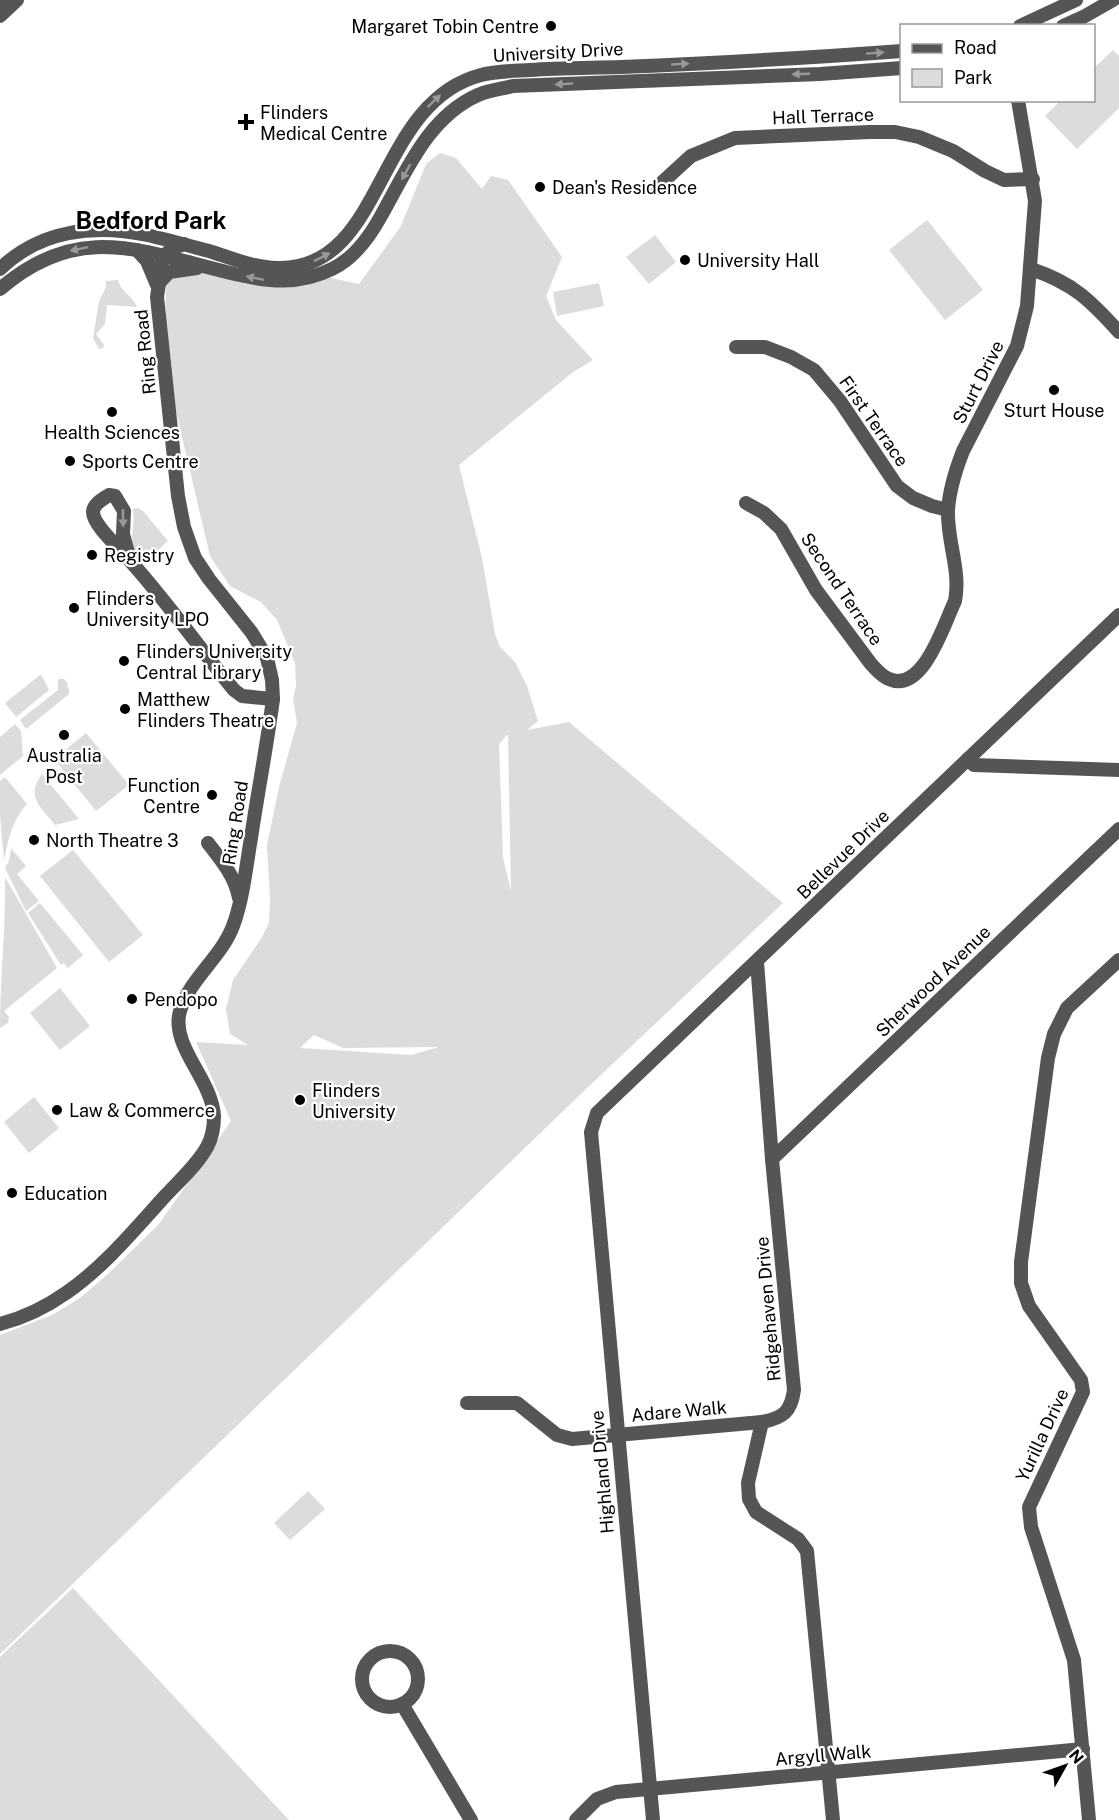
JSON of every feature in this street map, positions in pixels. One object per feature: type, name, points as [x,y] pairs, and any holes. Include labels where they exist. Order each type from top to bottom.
[{"type":"street","points":[[0,16],[17,0]]},
{"type":"street","points":[[1024,24],[1076,0]]},
{"type":"street","points":[[1067,24],[1113,0]]},
{"type":"street","name":"University Drive","points":[[0,269],[18,253],[45,239],[72,231],[94,230],[132,232],[265,267],[292,267],[322,258],[342,243],[350,233],[399,145],[420,116],[443,93],[482,75],[529,70],[821,57],[900,51]]},
{"type":"street","name":"University Drive","points":[[0,289],[26,269],[49,258],[70,250],[103,246],[137,250],[274,282],[305,280],[334,268],[355,251],[373,231],[423,141],[435,126],[462,104],[479,95],[513,86],[900,68]]},
{"type":"street","name":"Sturt Drive","points":[[948,510],[963,451],[1017,346],[1028,306],[1035,222],[1033,179],[1017,102]]},
{"type":"street","name":"Hall Terrace","points":[[656,188],[691,156],[735,138],[870,132],[895,132],[919,137],[953,151],[1004,180],[1033,179]]},
{"type":"street","points":[[94,230],[144,238],[154,244],[162,256],[184,244]]},
{"type":"street","points":[[137,250],[147,261],[158,285]]},
{"type":"street","name":"Ring Road","points":[[0,1324],[50,1303],[88,1276],[198,1160],[208,1145],[214,1119],[211,1098],[182,1040],[178,1020],[186,996],[230,934],[239,903],[273,699],[272,681],[267,658],[252,633],[201,568],[186,534],[177,487],[158,285],[162,256]]},
{"type":"street","points":[[158,285],[165,274],[170,272],[205,267]]},
{"type":"street","points":[[1031,269],[1052,276],[1075,289],[1119,332]]},
{"type":"street","name":"First Terrace","points":[[736,347],[765,347],[791,357],[814,370],[840,401],[897,486],[913,498],[948,510]]},
{"type":"street","name":"Second Terrace","points":[[746,503],[764,513],[781,529],[816,590],[871,664],[889,679],[901,681],[909,679],[923,668],[956,601],[957,574],[948,510]]},
{"type":"street","points":[[130,560],[234,690],[242,696],[273,699]]},
{"type":"street","name":"Bellevue Drive","points":[[594,1121],[597,1113],[1119,615]]},
{"type":"street","points":[[968,759],[974,765],[1119,770]]},
{"type":"street","name":"Sherwood Avenue","points":[[772,1159],[1119,829]]},
{"type":"street","points":[[208,843],[234,880],[239,903]]},
{"type":"street","name":"Yurilla Drive","points":[[1089,1820],[1074,1660],[1031,1527],[1029,1507],[1083,1392],[1081,1380],[1029,1306],[1021,1283],[1021,1262],[1048,1058],[1054,1034],[1067,1008],[1113,963],[1119,960]]},
{"type":"street","name":"Ridgehaven Drive","points":[[757,962],[772,1159],[794,1390],[792,1403],[785,1413],[775,1419],[762,1422]]},
{"type":"street","name":"Highland Drive","points":[[594,1121],[591,1132],[653,1820]]},
{"type":"street","name":"Adare Walk","points":[[467,1404],[517,1403],[557,1435],[572,1439],[762,1422]]},
{"type":"street","points":[[762,1422],[747,1483],[749,1499],[756,1512],[798,1539],[807,1551],[833,1820]]},
{"type":"street","points":[[382,1652],[400,1653],[414,1665],[417,1683],[410,1699],[402,1704],[394,1707],[375,1703],[363,1689],[363,1671],[367,1663],[382,1652]]},
{"type":"street","points":[[402,1704],[471,1820]]},
{"type":"street","name":"Argyll Walk","points":[[576,1820],[597,1799],[616,1791],[1083,1749]]},
{"type":"green space","points":[[1113,50],[1119,56],[1119,108],[1077,149],[1045,116],[1059,102],[1095,102],[1095,67]]},
{"type":"green space","points":[[440,153],[456,158],[482,189],[491,176],[508,180],[562,257],[546,296],[556,320],[593,360],[573,372],[459,465],[482,558],[495,634],[500,647],[515,662],[527,686],[538,721],[527,730],[569,722],[783,903],[585,1090],[0,1654],[0,1335],[52,1315],[80,1298],[108,1274],[159,1224],[231,1121],[196,1042],[248,1045],[230,1034],[226,1009],[233,980],[269,923],[267,845],[279,787],[297,723],[293,699],[296,686],[295,663],[277,620],[261,602],[230,586],[210,556],[164,360],[166,286],[172,277],[205,267],[263,280],[317,275],[359,284],[401,226],[426,164]],"holes":[[[508,735],[511,891],[503,857],[499,744]],[[314,1035],[343,1048],[439,1047],[411,1055],[300,1048]]]},
{"type":"green space","points":[[927,220],[983,290],[945,320],[889,250]]},
{"type":"green space","points":[[655,235],[676,262],[649,284],[626,257]]},
{"type":"green space","points":[[118,280],[137,307],[107,305],[105,324],[96,334],[104,345],[99,349],[93,338],[99,301],[106,287],[106,281]]},
{"type":"green space","points":[[599,283],[604,306],[557,316],[553,292]]},
{"type":"green space","points":[[138,508],[168,541],[144,563],[134,549],[132,537],[133,509]]},
{"type":"green space","points":[[40,675],[49,690],[16,717],[5,703]]},
{"type":"green space","points":[[58,679],[64,679],[67,682],[69,694],[26,729],[20,720],[58,690]]},
{"type":"green space","points":[[15,724],[21,731],[23,756],[0,775],[0,737]]},
{"type":"green space","points":[[86,733],[129,785],[96,811],[54,759]]},
{"type":"green space","points":[[42,774],[79,819],[55,825],[45,813],[35,795],[37,782]]},
{"type":"green space","points":[[5,777],[27,804],[14,824],[4,861],[0,781]]},
{"type":"green space","points":[[11,848],[26,866],[17,874],[39,901],[26,911],[5,868],[9,861]]},
{"type":"green space","points":[[73,850],[143,935],[109,962],[40,876]]},
{"type":"green space","points":[[5,877],[57,968],[4,1011],[9,1017],[8,1023],[0,1028],[5,915]]},
{"type":"green space","points":[[40,903],[83,955],[68,968],[64,963],[61,965],[28,913]]},
{"type":"green space","points":[[60,988],[90,1026],[60,1050],[30,1013]]},
{"type":"green space","points":[[34,1097],[59,1128],[29,1153],[4,1122]]},
{"type":"green space","points":[[308,1491],[325,1509],[290,1540],[274,1523]]},
{"type":"green space","points":[[73,1588],[289,1820],[0,1820],[0,1657]]},
{"type":"place","name":"Margaret Tobin Centre","points":[[551,26]]},
{"type":"place","name":"Flinders Medical Centre","points":[[246,122]]},
{"type":"place","name":"Dean's Residence","points":[[540,187]]},
{"type":"place","name":"University Hall","points":[[685,260]]},
{"type":"place","name":"Sturt House","points":[[1054,390]]},
{"type":"place","name":"Health Sciences","points":[[112,412]]},
{"type":"place","name":"Sports Centre","points":[[70,461]]},
{"type":"place","name":"Registry","points":[[92,555]]},
{"type":"place","name":"Flinders University LPO","points":[[74,608]]},
{"type":"place","name":"Flinders University Central Library","points":[[124,661]]},
{"type":"place","name":"Matthew Flinders Theatre","points":[[125,709]]},
{"type":"place","name":"Australia Post","points":[[64,735]]},
{"type":"place","name":"Function Centre","points":[[212,795]]},
{"type":"place","name":"North Theatre 3","points":[[34,840]]},
{"type":"place","name":"Pendopo","points":[[132,999]]},
{"type":"place","name":"Flinders University","points":[[300,1100]]},
{"type":"place","name":"Law & Commerce","points":[[57,1110]]},
{"type":"place","name":"Education","points":[[12,1193]]},
{"type":"district","name":"Bedford Park","points":[[151,220]]}]
